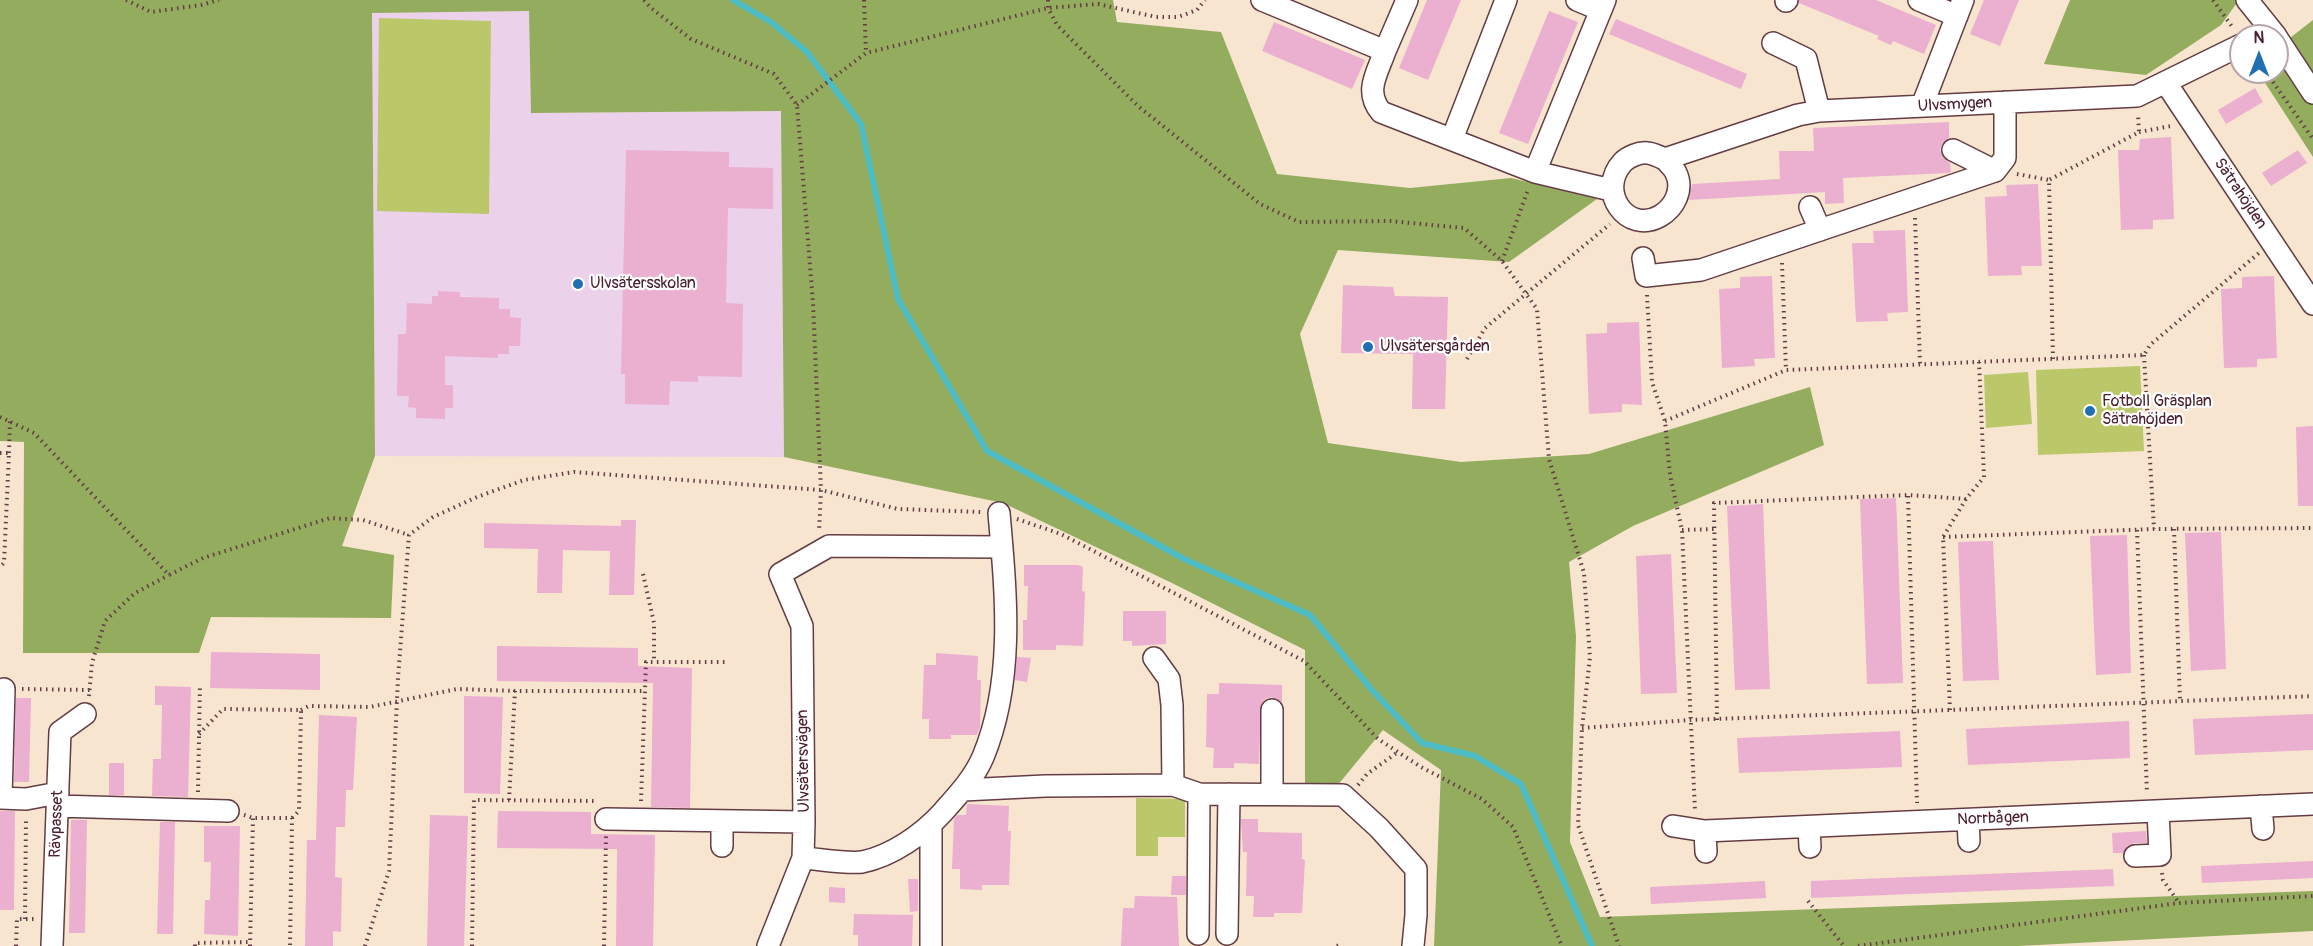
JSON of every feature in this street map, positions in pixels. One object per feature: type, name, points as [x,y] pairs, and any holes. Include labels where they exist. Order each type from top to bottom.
[{"type":"street","points":[[1262,0],[1385,51]]},
{"type":"street","points":[[1407,0],[1385,51],[1372,89],[1373,102],[1381,112],[1535,172],[1611,190],[1618,208],[1634,219],[1666,218],[1679,193],[1677,174],[1665,159]]},
{"type":"street","points":[[1452,140],[1506,0]]},
{"type":"street","points":[[1535,172],[1606,6],[1577,0]]},
{"type":"street","points":[[1918,0],[1960,8],[1922,106]]},
{"type":"street","points":[[2247,0],[2263,24]]},
{"type":"street","points":[[1773,43],[1806,59],[1819,111]]},
{"type":"street","name":"Ulvsmygen","points":[[1611,190],[1614,171],[1628,157],[1646,152],[1665,159],[1799,121],[1819,111],[1922,106],[1952,113],[2005,102],[2137,96],[2166,83],[2229,43]]},
{"type":"street","points":[[2289,61],[2313,93]]},
{"type":"street","name":"Sätrahöjden","points":[[2166,83],[2313,304]]},
{"type":"street","points":[[1644,267],[1701,270],[1995,171],[2005,158],[2005,102]]},
{"type":"street","points":[[1953,150],[1995,171]]},
{"type":"street","points":[[1810,207],[1820,230]]},
{"type":"street","points":[[803,858],[862,862],[902,846],[931,825],[963,790],[982,758],[1000,703],[1005,652],[1006,589],[999,513]]},
{"type":"street","points":[[819,552],[829,546],[1002,547]]},
{"type":"street","name":"Ulvsätersvägen","points":[[768,946],[803,858],[802,626],[780,574],[819,552]]},
{"type":"street","points":[[1154,658],[1169,679],[1172,705],[1173,785]]},
{"type":"street","points":[[4,689],[1,798],[58,799],[98,808],[228,811]]},
{"type":"street","points":[[1272,710],[1272,794]]},
{"type":"street","name":"Rävpasset","points":[[52,946],[60,732],[85,714]]},
{"type":"street","points":[[963,790],[1045,786],[1173,785],[1199,794],[1343,795],[1379,828],[1416,869],[1413,946]]},
{"type":"street","points":[[1199,794],[1189,934],[1230,940],[1229,794]]},
{"type":"street","name":"Norrbågen","points":[[1673,826],[1702,838],[1809,837],[1918,822],[2313,804]]},
{"type":"street","points":[[2262,806],[2263,829]]},
{"type":"street","points":[[2135,856],[2160,855],[2153,812]]},
{"type":"street","points":[[606,819],[722,821],[750,814],[804,822]]},
{"type":"street","points":[[1968,820],[1969,841]]},
{"type":"street","points":[[722,821],[722,846]]},
{"type":"street","points":[[931,825],[931,946]]},
{"type":"path","points":[[126,0],[151,12],[219,0]]},
{"type":"path","points":[[644,0],[691,39],[774,74],[796,105],[813,303],[821,490],[819,552]]},
{"type":"path","points":[[864,0],[866,53]]},
{"type":"path","points":[[1048,0],[1048,8],[1057,25],[1138,106],[1260,204],[1299,222],[1390,221],[1464,228],[1502,261],[1537,309],[1549,459],[1584,573],[1590,657],[1582,728],[1578,825],[1619,946]]},
{"type":"path","points":[[796,105],[866,53],[1048,8],[1098,4],[1156,16],[1178,17],[1197,10],[1205,0]]},
{"type":"path","points":[[2213,0],[2229,24]]},
{"type":"path","points":[[2274,84],[2313,139]]},
{"type":"path","points":[[2137,96],[2139,132]]},
{"type":"path","points":[[1995,171],[2049,180],[2139,132],[2166,126],[2197,129]]},
{"type":"path","points":[[1502,261],[1535,172]]},
{"type":"path","points":[[2049,180],[2053,359]]},
{"type":"path","points":[[1914,198],[1920,364]]},
{"type":"path","points":[[1467,359],[1485,328],[1624,212]]},
{"type":"path","points":[[2154,529],[2144,355],[2150,345],[2272,242]]},
{"type":"path","points":[[1781,243],[1786,370]]},
{"type":"path","points":[[1644,267],[1652,382],[1665,421],[1670,475],[1682,530],[1690,720],[1702,838]]},
{"type":"path","points":[[1665,421],[1786,370],[2144,355]]},
{"type":"path","points":[[1950,710],[1943,537],[1966,499],[1984,477],[1979,362]]},
{"type":"path","points":[[0,417],[34,433],[169,575]]},
{"type":"path","points":[[0,567],[4,563],[10,421]]},
{"type":"path","points":[[0,453],[9,453]]},
{"type":"path","points":[[365,946],[389,871],[397,701],[409,535],[433,517],[477,497],[524,480],[574,472],[821,490],[898,509],[999,513],[1061,534],[1304,661],[1378,739],[1421,767],[1482,799],[1513,827],[1562,946]]},
{"type":"path","points":[[1718,720],[1714,502],[1908,495],[1966,499]]},
{"type":"path","points":[[1908,495],[1918,822]]},
{"type":"path","points":[[85,714],[92,663],[105,621],[135,592],[203,558],[330,518],[363,520],[409,535]]},
{"type":"path","points":[[1943,537],[2154,529],[2313,528]]},
{"type":"path","points":[[1682,530],[1714,529]]},
{"type":"path","points":[[2174,529],[2180,701]]},
{"type":"path","points":[[2137,530],[2143,703],[2153,812]]},
{"type":"path","points":[[643,574],[654,623],[654,662]]},
{"type":"path","points":[[640,820],[646,662],[726,662]]},
{"type":"path","points":[[198,810],[200,684]]},
{"type":"path","points":[[4,689],[90,690]]},
{"type":"path","points":[[199,734],[223,709],[301,710],[309,706],[370,707],[457,689],[645,691]]},
{"type":"path","points":[[509,800],[515,691]]},
{"type":"path","points":[[1582,728],[1690,720],[2313,696]]},
{"type":"path","points":[[290,946],[292,818],[299,811],[301,710]]},
{"type":"path","points":[[1354,790],[1367,774],[1398,752]]},
{"type":"path","points":[[26,799],[26,919]]},
{"type":"path","points":[[472,946],[474,800],[607,801],[604,946]]},
{"type":"path","points":[[228,811],[253,818],[292,818]]},
{"type":"path","points":[[195,946],[195,943],[250,944],[253,818]]},
{"type":"path","points":[[2160,855],[2163,880],[2179,903]]},
{"type":"path","points":[[1858,946],[2179,903],[2313,896]]},
{"type":"path","points":[[1808,901],[1844,946]]},
{"type":"path","points":[[16,946],[16,919],[53,920]]},
{"type":"shaded area","name":"Ulvsätersskolan","points":[[530,11],[531,113],[781,111],[784,457],[375,456],[372,12]]},
{"type":"green space","points":[[0,0],[1113,0],[1117,22],[1221,32],[1277,174],[1410,188],[1511,178],[1597,199],[1509,262],[1338,250],[1300,334],[1328,443],[1461,462],[1589,454],[1810,387],[1824,445],[1633,526],[1569,562],[1576,636],[1570,842],[1600,917],[2313,891],[2313,931],[2018,946],[1434,946],[1441,770],[1383,730],[1337,786],[1305,786],[1305,650],[1172,583],[1003,503],[784,457],[781,111],[531,113],[529,11],[372,13],[375,456],[342,546],[394,555],[391,618],[211,617],[199,653],[23,653],[24,442],[0,441]]},
{"type":"green space","points":[[2070,0],[2239,0],[2221,25],[2146,75],[2044,64]]},
{"type":"green space","points":[[379,18],[491,21],[489,214],[377,211]]},
{"type":"green space","points":[[2313,20],[2313,157],[2266,84],[2289,84],[2289,39]]},
{"type":"green space","name":"Fotboll Gräsplan Sätrahöjden","points":[[2140,366],[2144,451],[2038,455],[2036,370]]},
{"type":"green space","points":[[2028,372],[2032,424],[1986,428],[1984,375]]},
{"type":"green space","points":[[1136,798],[1185,799],[1185,837],[1158,837],[1158,856],[1136,856]]},
{"type":"building","points":[[1427,0],[1461,0],[1428,80],[1399,68]]},
{"type":"building","points":[[1799,0],[1876,0],[1936,25],[1924,54],[1893,41],[1891,45],[1877,39],[1879,36],[1799,3]]},
{"type":"building","points":[[1984,0],[2019,0],[2000,46],[1970,34]]},
{"type":"building","points":[[1549,11],[1578,22],[1528,144],[1499,133]]},
{"type":"building","points":[[1616,19],[1747,74],[1741,89],[1609,34]]},
{"type":"building","points":[[1274,22],[1365,60],[1352,89],[1262,51]]},
{"type":"building","points":[[2255,88],[2263,102],[2226,124],[2218,110]]},
{"type":"building","points":[[1949,122],[1949,138],[1942,144],[1940,150],[1943,157],[1950,163],[1951,172],[1948,173],[1843,178],[1844,203],[1825,204],[1825,192],[1689,200],[1692,184],[1780,179],[1779,151],[1814,151],[1813,128]]},
{"type":"building","points":[[2171,137],[2174,219],[2153,220],[2153,229],[2121,230],[2118,150],[2139,150],[2140,139]]},
{"type":"building","points":[[626,150],[729,152],[729,167],[773,168],[773,209],[728,208],[726,303],[743,304],[742,377],[698,376],[698,382],[670,381],[669,405],[625,404],[625,374],[621,374]]},
{"type":"building","points":[[2298,150],[2307,163],[2271,186],[2262,173]]},
{"type":"building","points":[[2038,184],[2042,266],[2021,266],[2022,275],[1988,276],[1985,197],[2007,196],[2006,185]]},
{"type":"building","points":[[1905,230],[1908,312],[1887,313],[1888,321],[1856,322],[1852,243],[1874,243],[1873,231]]},
{"type":"building","points":[[1772,276],[1775,358],[1754,359],[1755,366],[1722,368],[1719,289],[1740,288],[1740,277]]},
{"type":"building","points":[[2274,276],[2277,358],[2257,359],[2257,367],[2224,368],[2221,289],[2242,288],[2242,277]]},
{"type":"building","name":"Ulvsätersgården","points":[[1343,285],[1393,287],[1395,296],[1448,297],[1445,409],[1412,409],[1413,354],[1341,353]]},
{"type":"building","points":[[438,291],[460,292],[460,297],[499,298],[499,309],[510,309],[510,317],[521,318],[520,346],[509,346],[509,354],[498,354],[498,358],[445,356],[445,385],[453,385],[453,408],[445,408],[445,419],[416,418],[416,408],[408,407],[409,396],[397,396],[398,334],[406,334],[407,303],[432,304],[432,296],[438,296]]},
{"type":"building","points":[[1639,322],[1642,405],[1622,404],[1622,412],[1589,414],[1586,334],[1607,333],[1607,323]]},
{"type":"building","points":[[2313,426],[2313,506],[2298,506],[2296,427]]},
{"type":"building","points":[[1896,498],[1903,683],[1867,684],[1860,499]]},
{"type":"building","points":[[1763,504],[1770,689],[1735,690],[1727,506]]},
{"type":"building","points":[[621,520],[636,520],[634,595],[609,595],[610,551],[563,550],[562,593],[537,593],[538,549],[484,548],[484,523],[621,526]]},
{"type":"building","points":[[2221,532],[2226,669],[2191,671],[2185,533]]},
{"type":"building","points":[[2127,535],[2131,673],[2096,675],[2090,536]]},
{"type":"building","points":[[1993,541],[1999,680],[1963,681],[1958,542]]},
{"type":"building","points":[[1671,554],[1677,693],[1641,694],[1636,556]]},
{"type":"building","points":[[1024,565],[1078,565],[1083,567],[1082,591],[1085,592],[1083,646],[1056,645],[1056,650],[1023,650],[1023,620],[1027,620],[1028,586],[1024,586]]},
{"type":"building","points":[[1123,611],[1166,611],[1166,644],[1132,646],[1132,641],[1123,641]]},
{"type":"building","points":[[497,646],[638,648],[638,666],[692,668],[690,808],[651,807],[653,683],[497,681]]},
{"type":"building","points":[[211,652],[320,654],[320,690],[210,688]]},
{"type":"building","points":[[936,653],[978,656],[977,680],[981,680],[980,727],[977,735],[951,735],[951,739],[929,739],[929,719],[922,719],[924,665],[936,665]]},
{"type":"building","points":[[1017,657],[1031,658],[1027,682],[1015,680]]},
{"type":"building","points":[[1219,683],[1282,685],[1282,702],[1271,697],[1265,699],[1261,704],[1259,764],[1234,763],[1234,768],[1213,768],[1214,748],[1206,747],[1207,694],[1219,694]]},
{"type":"building","points":[[155,686],[191,687],[188,797],[152,796],[153,759],[161,759],[162,705],[155,705]]},
{"type":"building","points":[[464,696],[503,697],[500,794],[464,793]]},
{"type":"building","points":[[16,698],[31,698],[29,782],[14,782]]},
{"type":"building","points":[[2313,714],[2313,750],[2195,755],[2193,719]]},
{"type":"building","points":[[319,715],[357,717],[353,790],[346,790],[345,827],[336,827],[335,877],[342,878],[341,932],[333,931],[333,946],[305,946],[307,840],[316,840]]},
{"type":"building","points":[[2129,721],[2130,758],[1968,765],[1966,729]]},
{"type":"building","points":[[1900,731],[1902,767],[1739,773],[1737,738]]},
{"type":"building","points":[[109,763],[124,763],[124,795],[109,795]]},
{"type":"building","points":[[967,804],[1009,806],[1008,831],[1011,831],[1009,885],[982,885],[982,890],[960,889],[960,869],[952,869],[954,819],[957,815],[966,815]]},
{"type":"building","points":[[0,811],[15,811],[14,910],[0,910]]},
{"type":"building","points":[[498,811],[591,812],[591,834],[655,835],[653,946],[616,946],[617,849],[497,848]]},
{"type":"building","points":[[430,815],[468,816],[464,946],[427,946]]},
{"type":"building","points":[[1241,819],[1258,819],[1258,832],[1302,833],[1302,859],[1305,860],[1302,913],[1274,913],[1274,917],[1253,917],[1254,896],[1246,896],[1247,852],[1243,852]]},
{"type":"building","points":[[71,820],[87,820],[85,933],[69,933]]},
{"type":"building","points":[[160,822],[175,822],[173,934],[157,934]]},
{"type":"building","points":[[204,826],[240,826],[238,936],[204,934],[205,900],[210,900],[211,862],[204,862]]},
{"type":"building","points":[[2146,831],[2147,843],[2134,843],[2128,846],[2123,853],[2113,853],[2112,833]]},
{"type":"building","points":[[2313,861],[2313,878],[2202,883],[2201,866]]},
{"type":"building","points":[[2113,869],[2114,886],[1811,898],[1811,881]]},
{"type":"building","points":[[1172,876],[1186,876],[1186,895],[1171,895]]},
{"type":"building","points":[[908,879],[918,879],[918,911],[910,912]]},
{"type":"building","points":[[1765,881],[1766,898],[1651,904],[1650,887]]},
{"type":"building","points":[[829,887],[845,888],[845,903],[829,902]]},
{"type":"building","points":[[1135,896],[1177,897],[1179,946],[1121,946],[1123,908],[1134,908]]},
{"type":"building","points":[[854,914],[913,915],[912,946],[858,946],[858,935],[853,935]]},
{"type":"waterway","points":[[733,0],[771,22],[807,52],[861,124],[898,299],[987,451],[1184,559],[1310,615],[1372,690],[1422,743],[1475,756],[1521,784],[1592,946]]},
{"type":"place","name":"Ulvsätersskolan","points":[[578,284]]},
{"type":"place","name":"Ulvsätersgården","points":[[1368,347]]},
{"type":"place","name":"Fotboll Gräsplan Sätrahöjden","points":[[2090,411]]}]
